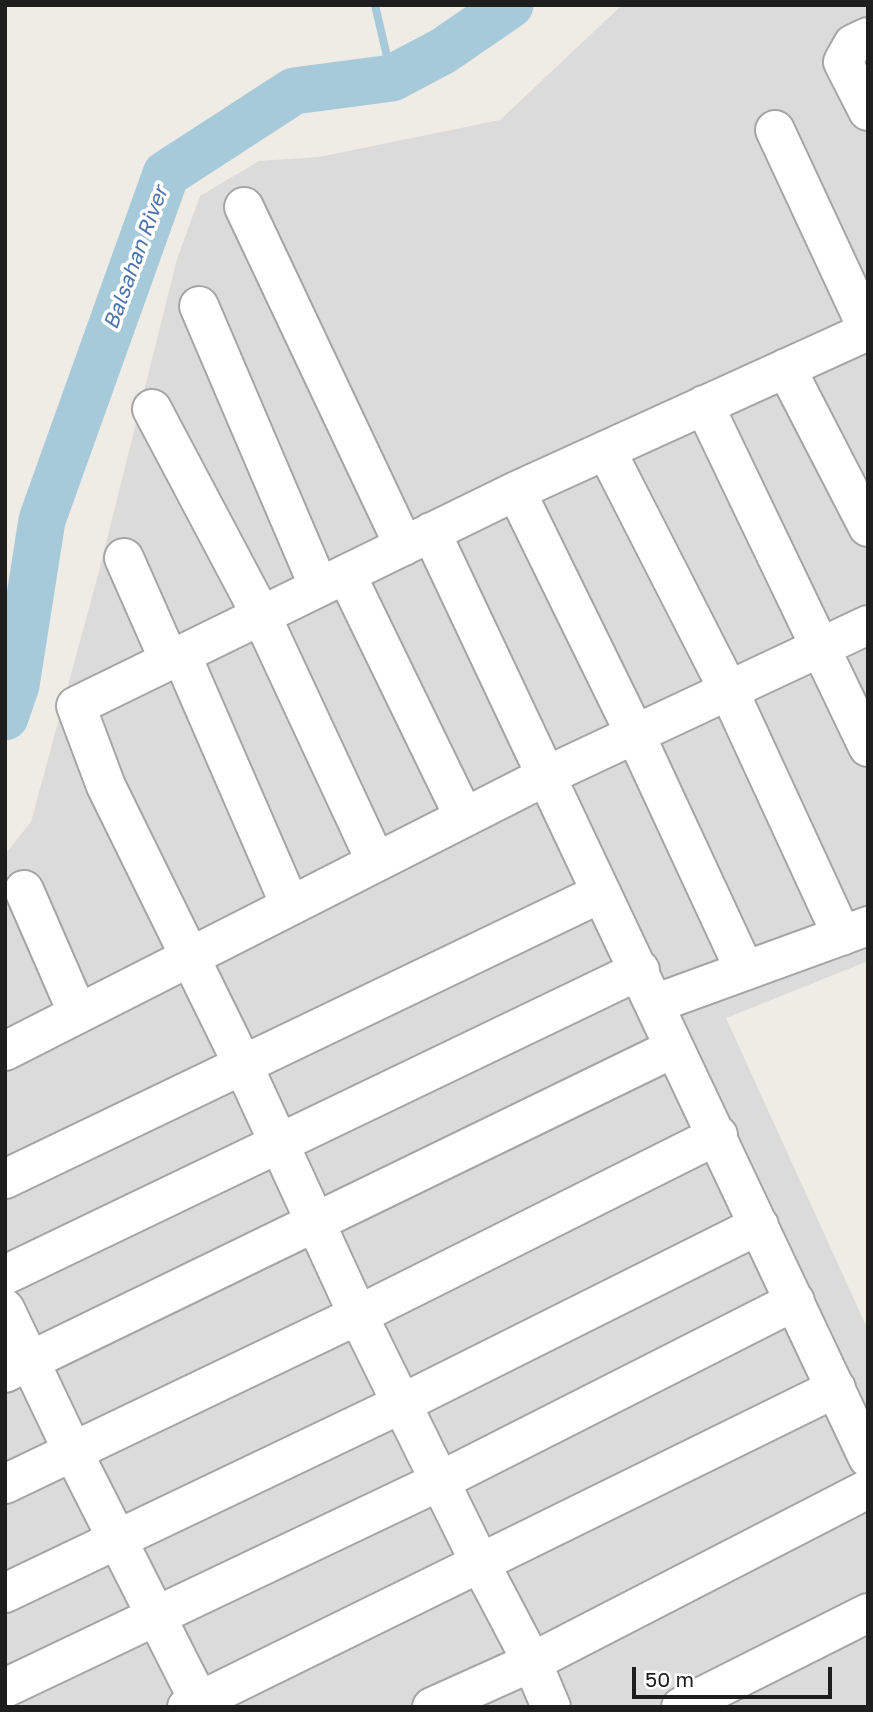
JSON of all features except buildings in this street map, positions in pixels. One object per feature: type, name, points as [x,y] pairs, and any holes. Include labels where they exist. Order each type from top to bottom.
[{"type":"street","points":[[868,37],[853,44],[843,62],[868,111]]},
{"type":"street","points":[[551,1707],[532,1662],[481,1565],[358,1315],[242,1063],[106,786],[75,706],[516,491],[868,330],[775,130]]},
{"type":"street","points":[[244,207],[546,776],[718,1135],[868,1458]]},
{"type":"street","points":[[199,306],[333,580],[464,817]]},
{"type":"street","points":[[786,368],[868,527]]},
{"type":"street","points":[[704,405],[868,747]]},
{"type":"street","points":[[152,409],[261,615],[376,862]]},
{"type":"street","points":[[5,1275],[277,1142],[647,987],[745,971],[855,931],[606,450]]},
{"type":"street","points":[[516,491],[635,734],[745,971]]},
{"type":"street","points":[[124,558],[175,657],[289,905]]},
{"type":"street","points":[[5,1051],[546,776],[868,625]]},
{"type":"street","points":[[24,890],[78,1014]]},
{"type":"street","points":[[5,1179],[601,892]]},
{"type":"street","points":[[18,1367],[674,1048]]},
{"type":"street","points":[[5,1484],[358,1315],[718,1135]]},
{"type":"street","points":[[5,1593],[403,1403],[759,1226]]},
{"type":"street","points":[[5,1688],[440,1481],[795,1301]]},
{"type":"street","points":[[5,1309],[18,1367],[73,1451],[120,1540],[158,1616],[196,1705],[836,1388]]},
{"type":"street","points":[[432,1707],[532,1662],[868,1489]]},
{"type":"street","points":[[681,1707],[868,1613]]},
{"type":"shaded area","points":[[622,5],[868,5],[868,961],[726,1018],[868,1330],[868,1707],[5,1707],[5,854],[31,822],[99,571],[177,259],[200,196],[259,161],[319,157],[500,120]]},
{"type":"waterway","points":[[375,5],[392,78]]},
{"type":"waterway","name":"Balsahan River","points":[[5,717],[16,685],[42,520],[166,174],[294,91],[392,78],[443,51],[510,5]]}]
